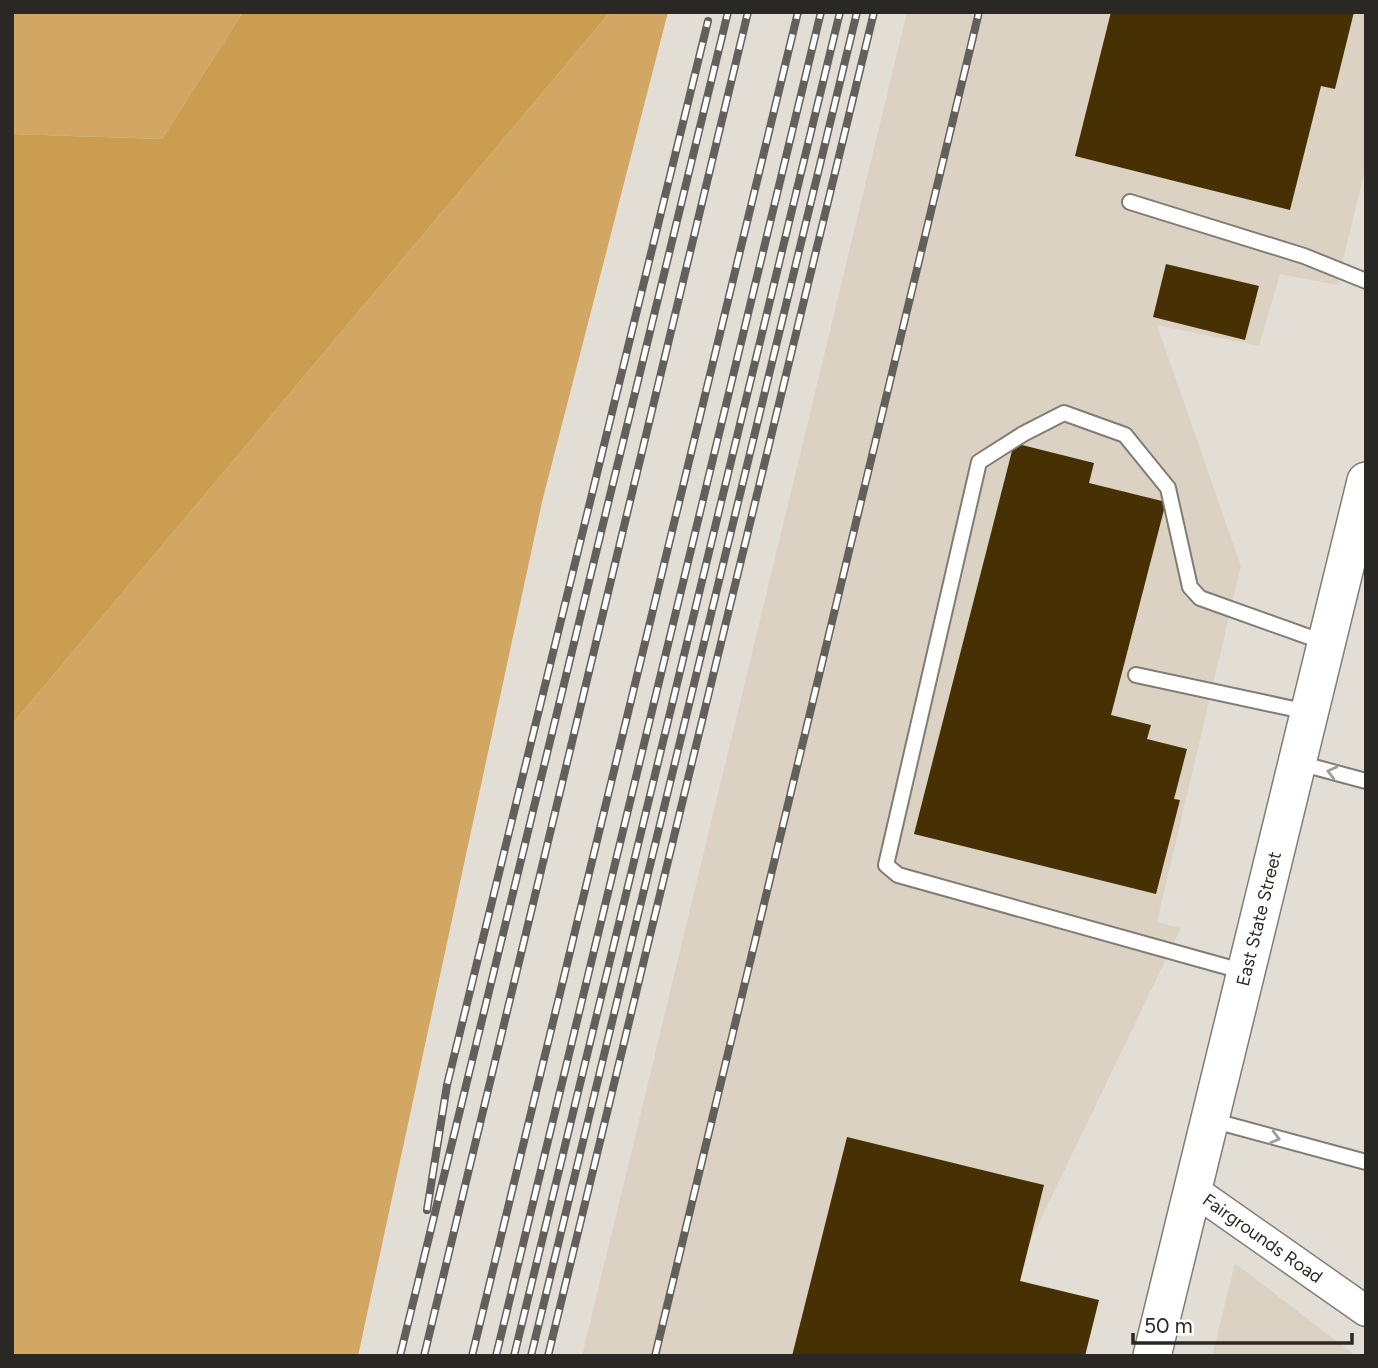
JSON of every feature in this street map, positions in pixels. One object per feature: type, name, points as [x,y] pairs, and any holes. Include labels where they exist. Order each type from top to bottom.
[{"type":"street","name":"East State Street","points":[[1152,1356],[1366,481]]},
{"type":"street","name":"Fairgrounds Road","points":[[1192,1189],[1366,1311]]},
{"type":"lane","points":[[1130,202],[1304,256],[1366,281]]},
{"type":"lane","points":[[1247,973],[898,875],[886,865],[979,462],[1023,434],[1064,413],[1125,436],[1168,488],[1190,587],[1200,598],[1326,643]]},
{"type":"lane","points":[[1136,675],[1309,712]]},
{"type":"lane","points":[[1299,763],[1366,781]]},
{"type":"lane","points":[[1209,1120],[1366,1161]]},
{"type":"shaded area","points":[[12,12],[243,12],[162,139],[12,134]]},
{"type":"shaded area","points":[[243,12],[610,12],[12,724],[12,134],[162,139]]},
{"type":"shaded area","points":[[610,12],[668,12],[542,502],[358,1356],[12,1356],[12,724]]},
{"type":"shaded area","points":[[907,12],[1366,12],[1366,165],[1337,285],[1280,274],[1259,346],[1157,325],[1241,566],[1157,922],[1181,928],[975,1356],[582,1356]]},
{"type":"shaded area","points":[[1235,1263],[1356,1356],[1212,1356]]},
{"type":"building","points":[[1111,12],[1354,12],[1335,89],[1321,86],[1290,210],[1075,156]]},
{"type":"building","points":[[1166,264],[1259,286],[1245,340],[1153,317]]},
{"type":"building","points":[[1014,443],[1094,463],[1089,483],[1166,502],[1111,715],[1151,725],[1147,739],[1187,749],[1174,799],[1180,800],[1156,894],[914,834]]},
{"type":"building","points":[[847,1137],[1044,1185],[1020,1281],[1099,1300],[1085,1356],[792,1356]]},
{"type":"railway","points":[[400,1356],[728,12]]},
{"type":"railway","points":[[424,1356],[748,12]]},
{"type":"railway","points":[[472,1356],[798,12]]},
{"type":"railway","points":[[496,1356],[821,12]]},
{"type":"railway","points":[[514,1356],[840,12]]},
{"type":"railway","points":[[531,1356],[857,12]]},
{"type":"railway","points":[[548,1356],[874,12]]},
{"type":"railway","points":[[655,1356],[979,12]]},
{"type":"railway","points":[[427,1210],[447,1085],[708,21]]}]
